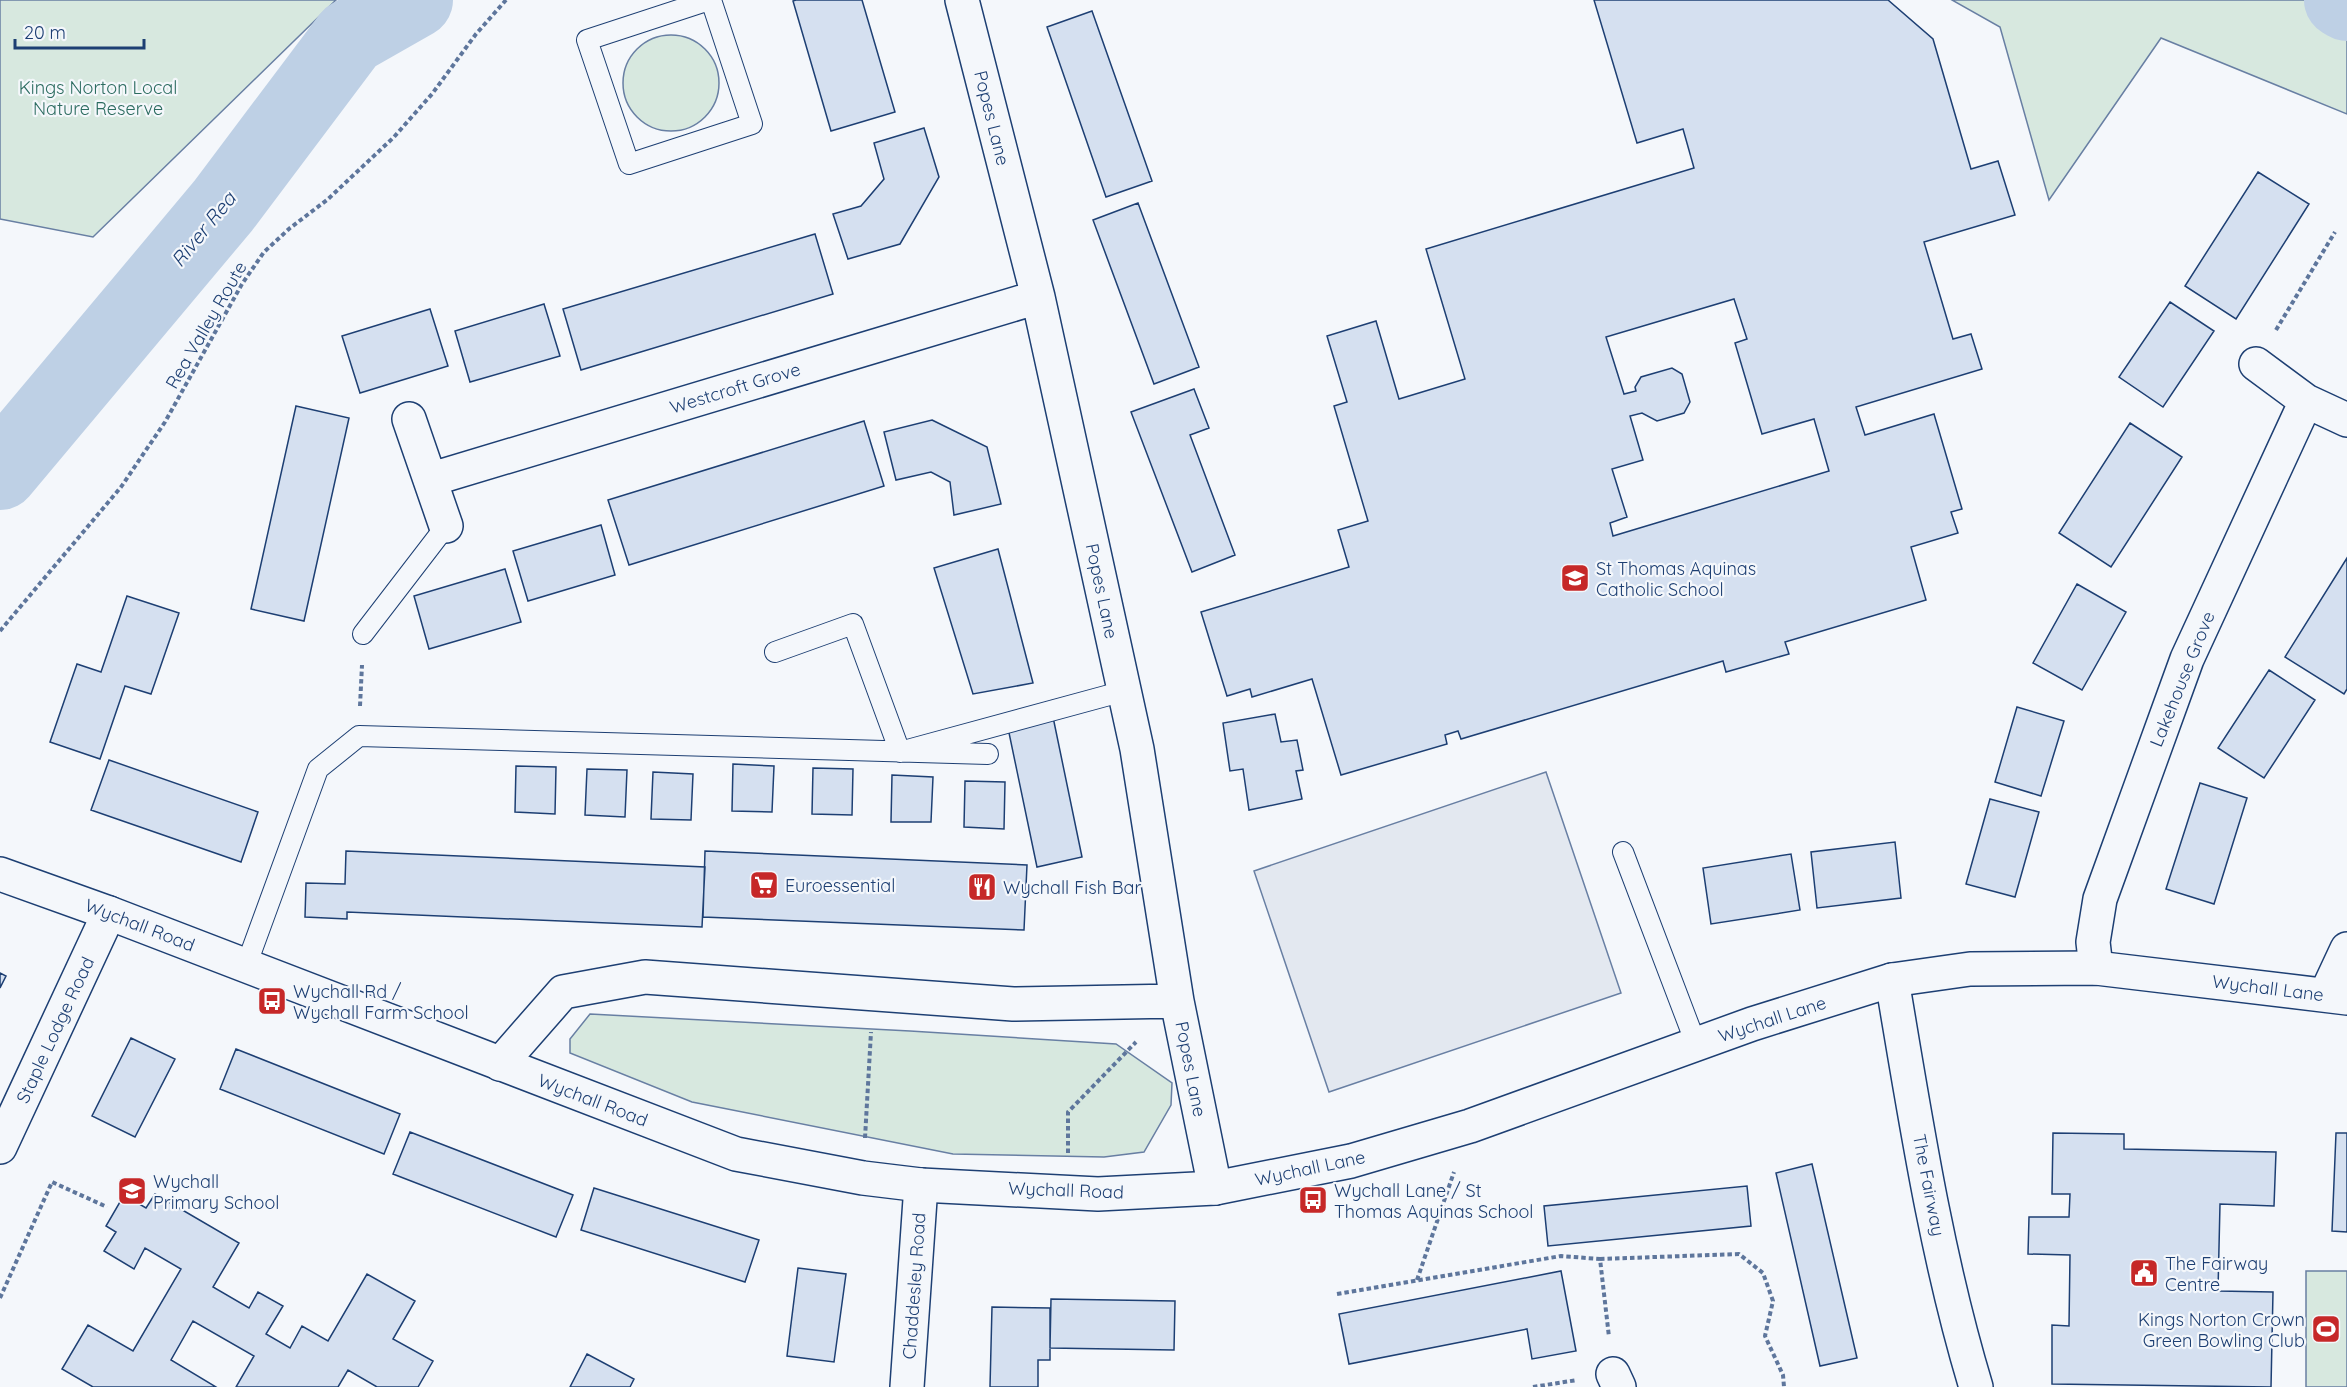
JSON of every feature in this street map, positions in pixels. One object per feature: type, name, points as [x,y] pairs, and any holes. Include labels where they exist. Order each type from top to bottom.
[{"type":"street","name":"Popes Lane","points":[[962,0],[1038,297],[1137,749],[1177,1001],[1215,1188]]},
{"type":"street","name":"Westcroft Grove","points":[[432,479],[1038,297]]},
{"type":"street","points":[[2256,364],[2306,401],[2347,420]]},
{"type":"street","name":"Lakehouse Grove","points":[[2096,968],[2093,942],[2100,899],[2187,659],[2306,401]]},
{"type":"street","points":[[409,419],[432,479],[446,526]]},
{"type":"street","name":"Wychall Road","points":[[0,874],[109,913],[736,1154],[863,1178],[921,1185],[1098,1194],[1215,1188]]},
{"type":"street","name":"Staple Lodge Road","points":[[0,1147],[109,913]]},
{"type":"street","points":[[2337,996],[2347,949]]},
{"type":"street","name":"Wychall Lane","points":[[1215,1188],[1351,1161],[1449,1132],[1696,1044],[1892,980],[1970,969],[2096,968],[2337,996]]},
{"type":"street","points":[[500,1064],[563,992],[645,976],[1013,1004],[1177,1001]]},
{"type":"street","name":"The Fairway","points":[[1892,980],[1955,1319],[1976,1387]]},
{"type":"street","name":"Chaddesley Road","points":[[907,1387],[921,1185]]},
{"type":"lane","points":[[710,0],[752,124],[629,164],[588,40],[710,0]]},
{"type":"lane","points":[[363,634],[446,526]]},
{"type":"lane","points":[[775,652],[854,624],[900,752]]},
{"type":"lane","points":[[900,752],[1124,691]]},
{"type":"lane","points":[[246,966],[318,769],[359,736],[988,754]]},
{"type":"lane","points":[[1623,852],[1696,1044]]},
{"type":"path","name":"Rea Valley Route","points":[[0,631],[121,487],[165,422],[242,284],[264,252],[290,228],[327,200],[394,137],[432,94],[476,34],[506,0]]},
{"type":"path","points":[[2256,364],[2335,232]]},
{"type":"path","points":[[359,736],[363,634]]},
{"type":"path","points":[[863,1178],[873,994]]},
{"type":"path","points":[[1069,1191],[1068,1112],[1177,1001]]},
{"type":"path","points":[[0,1298],[52,1182],[106,1206]]},
{"type":"path","points":[[1417,1280],[1441,1210]]},
{"type":"path","points":[[1337,1294],[1561,1257],[1600,1259],[1739,1254],[1763,1273],[1773,1302],[1765,1336],[1782,1375],[1784,1387]]},
{"type":"path","points":[[1600,1259],[1616,1380]]},
{"type":"green space","name":"Kings Norton Local Nature Reserve","points":[[0,0],[336,0],[93,237],[0,219]]},
{"type":"green space","points":[[1952,0],[2347,0],[2347,114],[2161,38],[2049,200],[2000,27]]},
{"type":"green space","points":[[671,35],[689,39],[705,49],[715,65],[719,83],[715,101],[705,117],[689,127],[671,131],[653,127],[637,117],[627,101],[623,83],[627,65],[637,49],[653,39]]},
{"type":"green space","points":[[590,1014],[1116,1044],[1172,1083],[1171,1105],[1144,1152],[1104,1157],[953,1154],[692,1102],[570,1053],[570,1039]]},
{"type":"green space","name":"Kings Norton Crown Green Bowling Club","points":[[2306,1271],[2347,1271],[2347,1387],[2306,1387]]},
{"type":"shaded area","points":[[1546,772],[1621,993],[1329,1092],[1254,871]]},
{"type":"building","points":[[862,0],[895,112],[831,131],[793,1]]},
{"type":"building","points":[[1594,0],[1888,0],[1933,39],[1971,169],[1998,161],[2015,215],[1924,242],[1953,339],[1971,334],[1982,369],[1856,407],[1865,435],[1934,414],[1962,509],[1951,512],[1958,533],[1911,547],[1926,600],[1785,642],[1789,654],[1726,672],[1723,661],[1461,739],[1458,731],[1445,735],[1447,744],[1341,775],[1312,679],[1252,697],[1250,689],[1227,696],[1201,612],[1349,567],[1338,530],[1368,521],[1334,406],[1347,402],[1327,336],[1376,321],[1399,399],[1465,379],[1426,249],[1694,168],[1683,129],[1637,143]],"holes":[[[1734,299],[1747,339],[1735,343],[1762,434],[1814,419],[1829,471],[1613,536],[1610,523],[1627,517],[1612,469],[1643,460],[1630,416],[1642,413],[1657,421],[1684,413],[1690,402],[1682,374],[1672,368],[1641,377],[1635,387],[1636,391],[1624,394],[1606,337]]]},
{"type":"building","points":[[1092,11],[1152,181],[1106,197],[1047,27]]},
{"type":"building","points":[[924,128],[939,177],[900,244],[848,259],[833,214],[861,206],[884,179],[874,143]]},
{"type":"building","points":[[2258,172],[2309,204],[2236,319],[2185,286]]},
{"type":"building","points":[[1138,203],[1199,367],[1154,384],[1093,220]]},
{"type":"building","points":[[815,234],[833,294],[581,370],[563,309]]},
{"type":"building","points":[[2170,302],[2214,331],[2163,407],[2119,377]]},
{"type":"building","points":[[544,304],[560,356],[470,382],[455,331]]},
{"type":"building","points":[[430,309],[448,366],[360,393],[342,336]]},
{"type":"building","points":[[1194,389],[1209,428],[1190,435],[1235,555],[1192,572],[1131,412]]},
{"type":"building","points":[[296,406],[349,418],[304,621],[251,609]]},
{"type":"building","points":[[932,420],[987,447],[1001,504],[954,515],[950,482],[931,472],[896,480],[884,432]]},
{"type":"building","points":[[864,421],[884,486],[629,565],[608,500]]},
{"type":"building","points":[[2130,423],[2182,457],[2111,567],[2059,533]]},
{"type":"building","points":[[601,525],[615,575],[528,601],[513,551]]},
{"type":"building","points":[[998,549],[1033,683],[973,694],[934,568]]},
{"type":"building","points":[[2347,558],[2347,689],[2344,694],[2285,657]]},
{"type":"building","points":[[505,569],[521,622],[429,649],[414,596]]},
{"type":"building","points":[[2077,584],[2126,612],[2082,690],[2033,663]]},
{"type":"building","points":[[127,596],[179,613],[151,694],[125,686],[100,759],[50,742],[77,664],[101,672]]},
{"type":"building","points":[[2269,670],[2315,700],[2264,778],[2218,748]]},
{"type":"building","points":[[2017,707],[2064,721],[2041,796],[1995,782]]},
{"type":"building","points":[[1275,714],[1281,742],[1297,740],[1303,770],[1296,771],[1302,799],[1249,810],[1243,769],[1230,771],[1223,723]]},
{"type":"building","points":[[1053,717],[1082,857],[1037,867],[1008,728]]},
{"type":"building","points":[[109,760],[258,812],[241,862],[91,810]]},
{"type":"building","points":[[733,764],[774,766],[772,812],[732,811]]},
{"type":"building","points":[[516,766],[556,767],[555,814],[515,812]]},
{"type":"building","points":[[813,768],[853,769],[852,815],[812,814]]},
{"type":"building","points":[[587,769],[627,770],[625,817],[585,815]]},
{"type":"building","points":[[653,772],[693,774],[691,820],[651,819]]},
{"type":"building","points":[[892,775],[933,777],[931,822],[891,822]]},
{"type":"building","points":[[965,781],[1005,782],[1004,829],[964,827]]},
{"type":"building","points":[[2200,783],[2247,798],[2214,904],[2166,889]]},
{"type":"building","points":[[1990,799],[2039,812],[2015,897],[1966,884]]},
{"type":"building","points":[[1895,842],[1901,898],[1817,908],[1811,852]]},
{"type":"building","points":[[346,851],[705,867],[702,927],[347,912],[347,919],[305,917],[306,883],[345,884]]},
{"type":"building","points":[[705,851],[1027,865],[1024,930],[703,917]]},
{"type":"building","points":[[1791,854],[1800,910],[1711,924],[1703,868]]},
{"type":"building","points":[[0,973],[6,976],[0,988]]},
{"type":"building","points":[[131,1038],[175,1059],[135,1137],[92,1116]]},
{"type":"building","points":[[236,1049],[400,1114],[384,1154],[220,1089]]},
{"type":"building","points":[[410,1132],[573,1195],[556,1237],[393,1174]]},
{"type":"building","name":"The Fairway Centre","points":[[2053,1133],[2124,1134],[2124,1149],[2276,1152],[2274,1206],[2220,1204],[2218,1291],[2273,1292],[2271,1387],[2052,1384],[2052,1325],[2069,1326],[2070,1255],[2028,1254],[2029,1217],[2069,1217],[2070,1194],[2052,1194]]},
{"type":"building","points":[[2336,1133],[2347,1133],[2347,1232],[2332,1231]]},
{"type":"building","points":[[1812,1164],[1857,1358],[1820,1366],[1776,1173]]},
{"type":"building","points":[[1747,1186],[1751,1226],[1548,1246],[1544,1206]]},
{"type":"building","points":[[594,1188],[759,1240],[745,1282],[581,1230]]},
{"type":"building","points":[[155,1194],[239,1243],[213,1287],[249,1308],[258,1292],[283,1306],[266,1334],[290,1348],[302,1326],[328,1341],[367,1274],[415,1301],[393,1339],[433,1361],[418,1387],[377,1387],[348,1370],[338,1387],[236,1387],[254,1356],[193,1321],[171,1360],[216,1387],[93,1387],[62,1369],[88,1325],[133,1351],[181,1269],[145,1248],[134,1269],[104,1251],[116,1232],[106,1226],[124,1195],[146,1208]]},
{"type":"building","points":[[798,1268],[846,1274],[834,1362],[787,1356]]},
{"type":"building","points":[[1561,1271],[1576,1351],[1532,1359],[1527,1329],[1349,1364],[1339,1314]]},
{"type":"building","points":[[1051,1299],[1175,1301],[1174,1350],[1050,1348]]},
{"type":"building","points":[[992,1307],[1050,1308],[1050,1360],[1038,1360],[1038,1387],[990,1387]]},
{"type":"building","points":[[587,1354],[634,1379],[630,1387],[570,1387]]},
{"type":"waterway","name":"River Rea","points":[[0,472],[223,206],[350,37],[415,0]]},
{"type":"waterway","name":"River Rea","points":[[2342,0],[2347,3]]},
{"type":"place","name":"St Thomas Aquinas Catholic School","points":[[1575,578]]},
{"type":"place","name":"Euroessential","points":[[764,885]]},
{"type":"place","name":"Wychall Fish Bar","points":[[982,887]]},
{"type":"place","name":"Wychall Rd / Wychall Farm School","points":[[272,1001]]},
{"type":"place","name":"Wychall Primary School","points":[[132,1191]]},
{"type":"place","name":"Wychall Lane / St Thomas Aquinas School","points":[[1313,1200]]},
{"type":"place","name":"The Fairway Centre","points":[[2144,1273]]},
{"type":"place","name":"Kings Norton Crown Green Bowling Club","points":[[2326,1329]]}]
